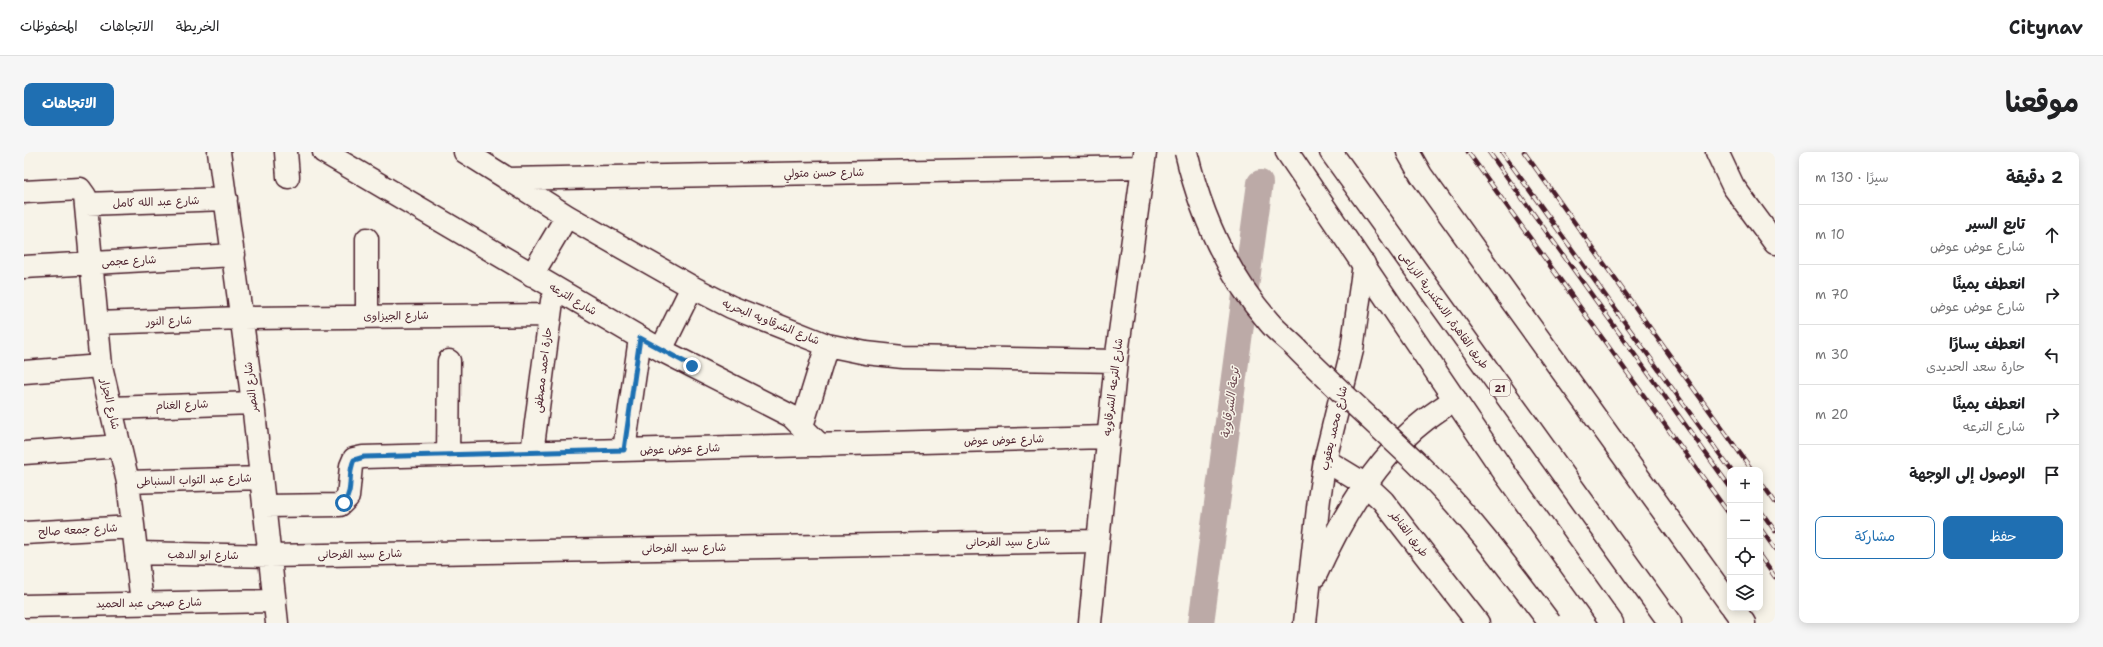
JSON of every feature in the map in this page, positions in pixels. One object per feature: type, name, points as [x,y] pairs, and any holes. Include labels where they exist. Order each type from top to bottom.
[{"type":"main road","name":"شارع النصر","points":[[219,152],[253,403],[277,623]]},
{"type":"main road","points":[[286,152],[288,177]]},
{"type":"main road","name":"شارع الترعه","points":[[324,152],[661,350],[791,416],[820,445]]},
{"type":"main road","name":"شارع الشرقاويه البحريه","points":[[465,152],[567,216],[731,308],[827,346],[866,353],[903,357],[1116,361]]},
{"type":"main road","points":[[1186,152],[1200,205],[1213,236],[1229,267],[1256,307],[1269,323],[1416,463],[1448,496],[1508,566],[1550,623]]},
{"type":"main road","points":[[1287,152],[1455,399],[1612,623]]},
{"type":"main road","name":"طريق القاهرة, الاسكندرية الزراعى","points":[[1331,152],[1670,623]]},
{"type":"main road","points":[[1408,152],[1421,175],[1727,600]]},
{"type":"main road","points":[[1717,152],[1733,186],[1775,243]]},
{"type":"main road","name":"شارع حسن متولي","points":[[507,179],[1143,159]]},
{"type":"main road","name":"شارع الترعه الشرقاويه","points":[[1090,623],[1107,437],[1143,159]]},
{"type":"main road","points":[[24,192],[80,189],[84,192],[86,204]]},
{"type":"main road","name":"شارع عبد الله كامل","points":[[86,204],[226,199]]},
{"type":"main road","name":"شارع الجزار","points":[[86,204],[101,366],[128,482],[142,603]]},
{"type":"main road","points":[[532,275],[567,216]]},
{"type":"main road","points":[[367,239],[368,317]]},
{"type":"main road","name":"شارع عجمى","points":[[24,266],[234,255]]},
{"type":"main road","name":"شارع محمد يعقوب","points":[[1305,623],[1313,541],[1325,460],[1352,350],[1364,264]]},
{"type":"main road","points":[[661,350],[692,287]]},
{"type":"main road","name":"حارة احمد مصطفى","points":[[532,453],[554,288]]},
{"type":"main road","name":"شارع الجيزاوى","points":[[242,318],[550,315]]},
{"type":"main road","name":"شارع النور","points":[[97,323],[242,318]]},
{"type":"main road","points":[[624,450],[640,338]]},
{"type":"main road","points":[[802,426],[827,346]]},
{"type":"main road","points":[[448,455],[449,361]]},
{"type":"main road","points":[[24,372],[101,366]]},
{"type":"main road","name":"شارع محمد يعقوب","points":[[1308,592],[1329,546],[1366,485],[1403,440],[1424,420],[1455,399]]},
{"type":"main road","name":"شارع الغنام","points":[[111,408],[253,403]]},
{"type":"main road","name":"شارع عوض عوض","points":[[264,506],[340,505],[348,497],[351,466],[354,460],[364,457],[1107,437]]},
{"type":"main road","points":[[24,453],[120,446]]},
{"type":"main road","name":"طريق القناطر","points":[[1325,460],[1366,485],[1383,501],[1476,622]]},
{"type":"main road","name":"شارع عبد التواب السنباطى","points":[[128,482],[261,478]]},
{"type":"main road","name":"شارع جمعه صالح","points":[[24,533],[133,527]]},
{"type":"main road","name":"شارع سيد الفرحانى","points":[[270,556],[1098,540]]},
{"type":"main road","name":"شارع ابو الدهب","points":[[137,554],[270,556]]},
{"type":"main road","name":"شارع صبحى عبد الحميد","points":[[24,606],[275,601]]},
{"type":"main road","points":[[1735,611],[1744,623]]},
{"type":"waterway","name":"ترعة الشرقاوية","points":[[1201,623],[1260,183]]},
{"type":"railway","points":[[1468,152],[1727,511]]},
{"type":"railway","points":[[1489,152],[1727,483]]},
{"type":"railway","points":[[1502,152],[1729,467]]},
{"type":"railway","points":[[1524,152],[1750,467]]},
{"type":"railway","points":[[1763,485],[1775,502]]},
{"type":"railway","points":[[1763,514],[1775,531]]},
{"type":"railway","points":[[1763,532],[1775,549]]},
{"type":"railway","points":[[1763,560],[1775,577]]},
{"type":"route","points":[[344,503],[348,497],[351,466],[354,460],[364,457],[624,450],[640,338],[692,366]]}]
